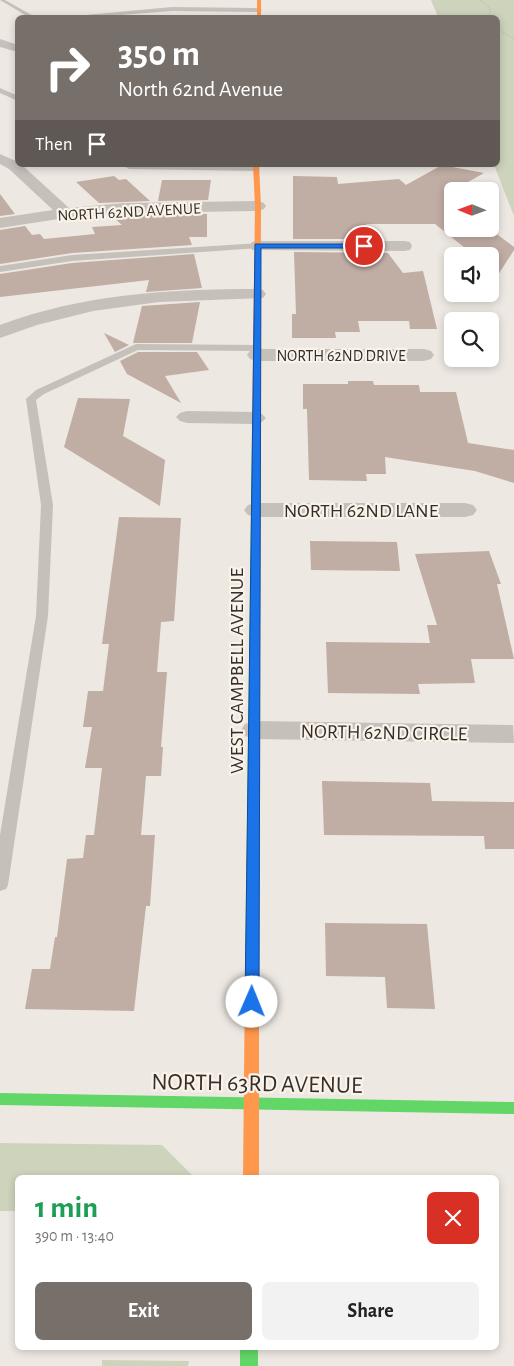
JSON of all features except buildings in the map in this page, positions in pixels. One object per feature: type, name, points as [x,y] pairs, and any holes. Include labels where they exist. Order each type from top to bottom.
[{"type":"street","points":[[2,44],[15,43]]},
{"type":"street","points":[[2,44],[15,48]]},
{"type":"street","points":[[0,158],[15,167]]},
{"type":"street","points":[[15,167],[65,213]]},
{"type":"street","name":"WEST CAMPBELL AVENUE","points":[[251,1175],[255,730],[255,418],[258,246],[256,167]]},
{"type":"street","name":"NORTH 62ND AVENUE","points":[[0,223],[65,213],[124,208],[258,206]]},
{"type":"street","points":[[258,246],[404,246]]},
{"type":"street","points":[[0,332],[17,325],[109,302],[166,296],[257,294]]},
{"type":"street","name":"NORTH 62ND DRIVE","points":[[257,352],[424,355]]},
{"type":"street","points":[[186,417],[255,418]]},
{"type":"street","name":"NORTH 62ND LANE","points":[[256,510],[465,510]]},
{"type":"street","name":"NORTH 62ND CIRCLE","points":[[255,730],[513,734]]},
{"type":"street","name":"NORTH 63RD AVENUE","points":[[0,1098],[514,1108]]},
{"type":"street","points":[[249,1350],[249,1366]]},
{"type":"lane","points":[[1,0],[29,15]]},
{"type":"lane","points":[[172,9],[174,0]]},
{"type":"lane","points":[[94,15],[172,9],[259,9]]},
{"type":"lane","points":[[0,90],[15,98]]},
{"type":"lane","points":[[129,167],[256,167]]},
{"type":"lane","points":[[0,269],[72,258],[258,246]]},
{"type":"lane","points":[[0,885],[42,616],[47,505],[32,400],[40,392],[136,347],[257,352]]},
{"type":"path","points":[[480,0],[490,8],[490,15]]},
{"type":"path","points":[[500,30],[514,39]]},
{"type":"green space","points":[[431,0],[514,0],[514,216],[495,167],[500,167],[500,15],[437,15]]},
{"type":"green space","points":[[0,1143],[162,1145],[192,1175],[15,1175],[15,1211],[0,1211]]},
{"type":"green space","points":[[102,1360],[189,1361],[188,1366],[102,1366]]},
{"type":"traffic: fast","points":[[252,977],[256,432]]},
{"type":"traffic: fast","points":[[0,1099],[514,1108]]},
{"type":"traffic: fast","points":[[249,1350],[249,1366]]},
{"type":"traffic: slow","points":[[259,0],[259,15]]},
{"type":"traffic: slow","points":[[256,167],[258,206],[256,432]]},
{"type":"traffic: slow","points":[[251,1175],[252,977]]},
{"type":"route","points":[[252,1002],[255,750],[255,418],[258,246],[364,246]]}]
